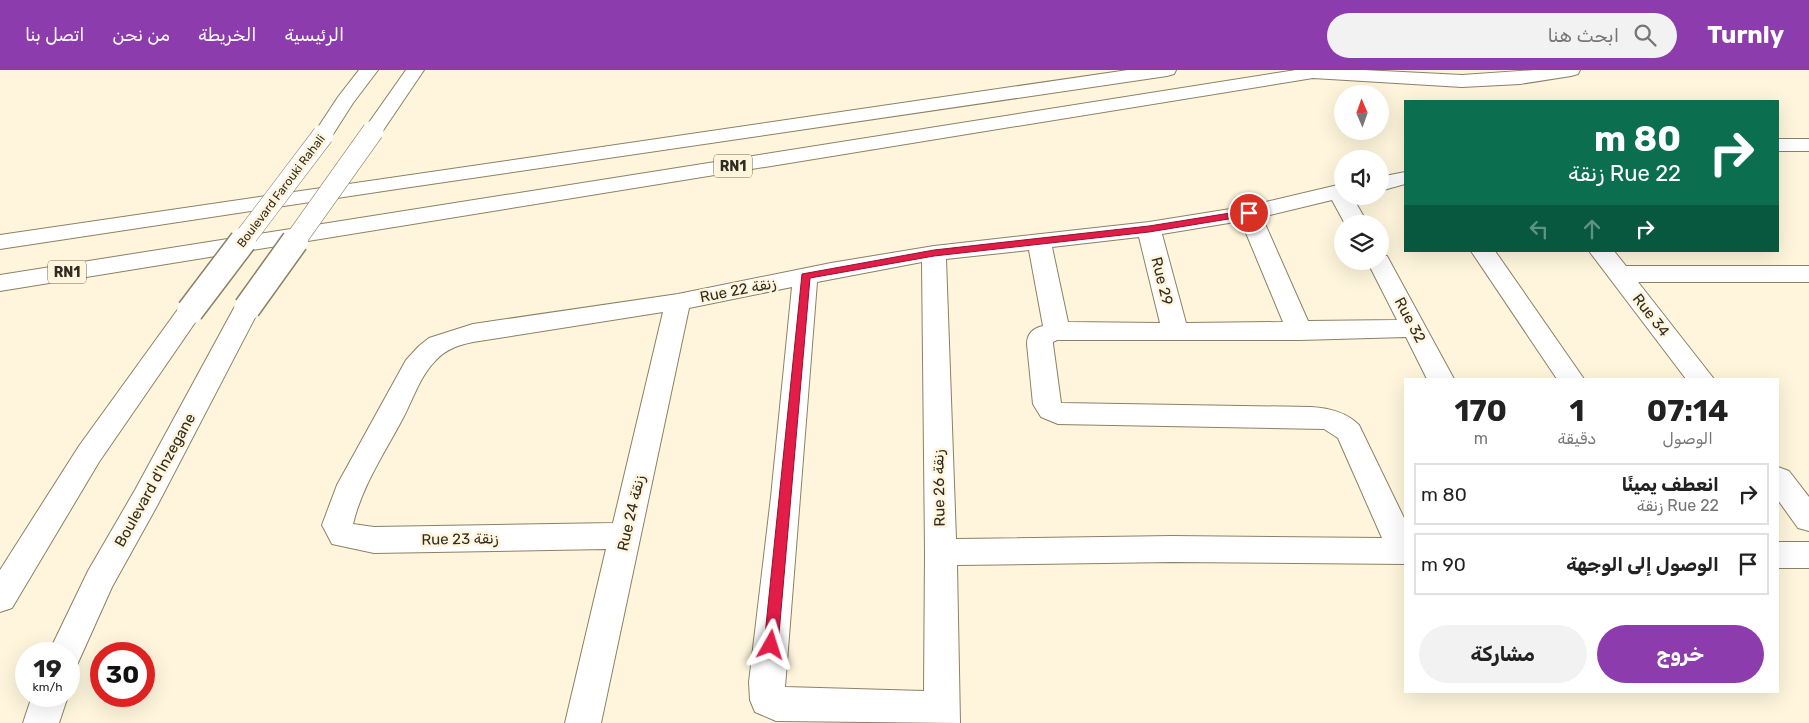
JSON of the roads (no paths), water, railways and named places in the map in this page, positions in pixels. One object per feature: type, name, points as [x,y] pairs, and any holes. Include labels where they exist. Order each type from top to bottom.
[{"type":"main road","name":"Boulevard Farouki Rahali","points":[[0,598],[89,454],[190,311],[324,135],[345,101],[369,70]]},
{"type":"main road","name":"Boulevard d'Inzegane","points":[[71,642],[99,581],[146,498],[247,308],[416,70]]},
{"type":"main road","name":"RN1","points":[[0,242],[1167,70]]},
{"type":"main road","points":[[1323,71],[1462,81],[1520,78],[1571,70]]},
{"type":"main road","name":"RN1","points":[[0,283],[1323,71]]},
{"type":"main road","points":[[1779,145],[1809,145]]},
{"type":"main road","points":[[1389,182],[1404,178]]},
{"type":"main road","name":"Rue 22 زنقة","points":[[350,491],[414,372],[428,352],[446,340],[473,333],[678,302],[805,276],[934,253],[1149,229],[1249,213],[1334,194]]},
{"type":"main road","points":[[1249,213],[1300,331]]},
{"type":"main road","name":"Rue 29","points":[[1149,229],[1176,332]]},
{"type":"main road","points":[[1039,240],[1057,331]]},
{"type":"main road","points":[[1485,252],[1570,378]]},
{"type":"main road","name":"Rue 34","points":[[1602,252],[1699,378]]},
{"type":"main road","name":"Rue 26 زنقة","points":[[934,253],[941,552],[942,715]]},
{"type":"main road","name":"Rue 32","points":[[1384,270],[1440,378]]},
{"type":"main road","points":[[1620,274],[1809,274]]},
{"type":"main road","points":[[805,276],[786,497],[767,682],[768,700],[776,704],[942,715]]},
{"type":"main road","name":"Rue 24 زنقة","points":[[583,723],[678,302]]},
{"type":"main road","points":[[1404,549],[1349,432],[1341,424],[1329,418],[1311,417],[1058,414],[1050,410],[1047,404],[1040,338],[1048,333],[1057,331],[1300,331],[1414,328]]},
{"type":"main road","points":[[1779,479],[1809,520]]},
{"type":"main road","name":"Rue 23 زنقة","points":[[350,491],[339,514],[337,525],[343,534],[353,537],[374,540],[626,536]]},
{"type":"main road","points":[[941,552],[1404,551]]},
{"type":"main road","points":[[1779,555],[1809,555]]},
{"type":"main road","points":[[41,723],[46,707]]}]
